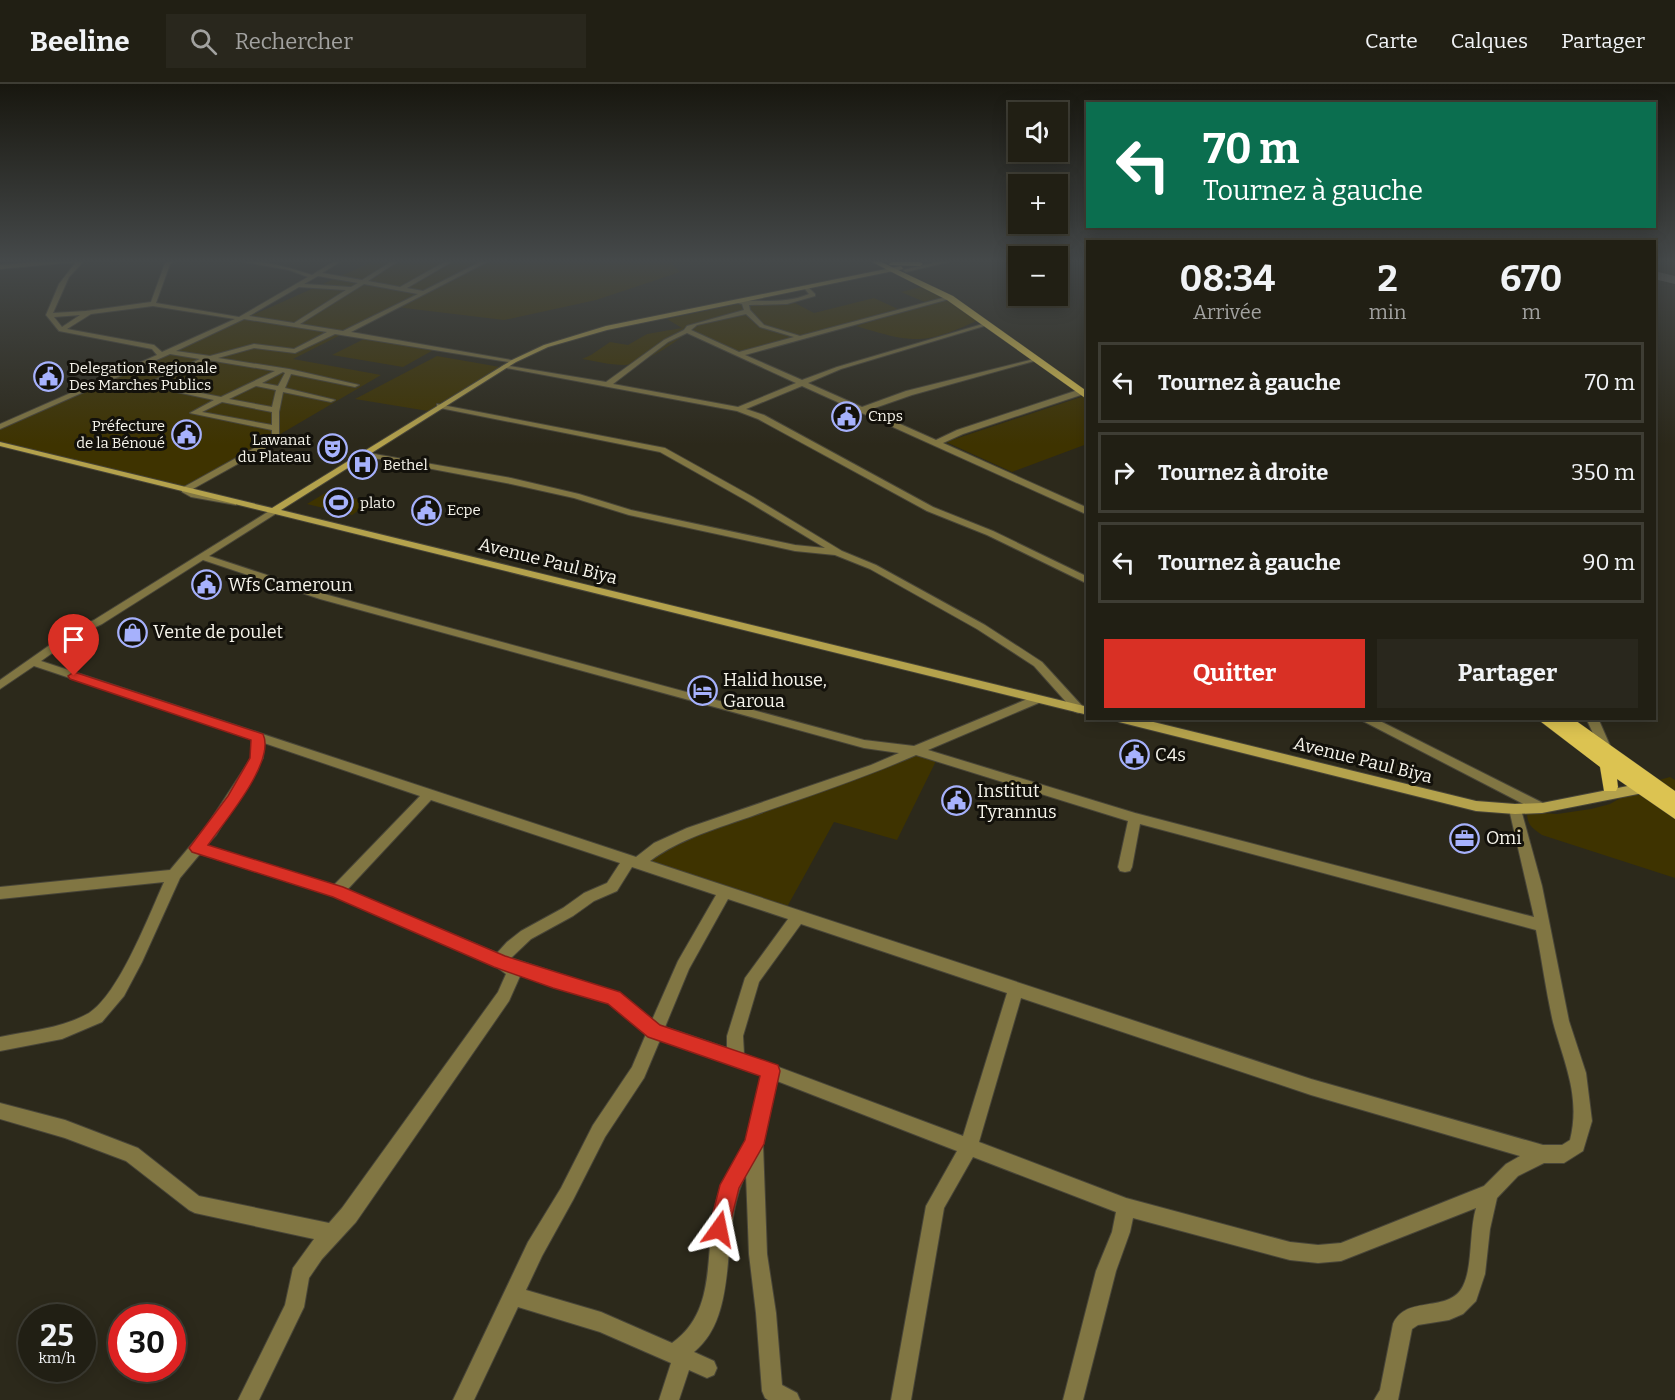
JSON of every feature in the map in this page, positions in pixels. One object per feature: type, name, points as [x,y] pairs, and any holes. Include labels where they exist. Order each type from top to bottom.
[{"type":"main road","points":[[274,511],[514,361],[546,346],[579,335],[654,321]]},
{"type":"main road","points":[[984,321],[1085,393]]},
{"type":"main road","points":[[993,321],[1085,393]]},
{"type":"main road","name":"Avenue Paul Biya","points":[[0,444],[1083,710]]},
{"type":"main road","name":"Avenue Paul Biya","points":[[1127,720],[1476,806],[1515,809],[1542,808],[1587,801],[1605,792],[1642,782]]},
{"type":"main road","points":[[1546,720],[1607,757],[1642,782],[1675,813]]},
{"type":"main road","points":[[1564,720],[1607,757]]},
{"type":"main road","points":[[1605,792],[1607,757]]},
{"type":"main road","points":[[1642,782],[1675,799]]},
{"type":"street","points":[[54,321],[61,330],[157,350]]},
{"type":"street","points":[[61,330],[74,321]]},
{"type":"street","points":[[0,420],[157,350],[176,345],[230,321]]},
{"type":"street","points":[[0,427],[169,352],[231,321]]},
{"type":"street","points":[[270,321],[514,361]]},
{"type":"street","points":[[295,325],[301,321]]},
{"type":"street","points":[[345,333],[368,321]]},
{"type":"street","points":[[607,386],[666,341],[702,321]]},
{"type":"street","points":[[758,321],[762,326],[800,337]]},
{"type":"street","points":[[739,354],[860,321]]},
{"type":"street","points":[[739,409],[839,368],[988,324]]},
{"type":"street","points":[[274,410],[148,386],[209,358],[254,346],[295,351],[335,331]]},
{"type":"street","points":[[687,331],[1086,511]]},
{"type":"street","points":[[169,352],[355,385]]},
{"type":"street","points":[[862,410],[909,393],[1035,359]]},
{"type":"street","points":[[504,367],[739,409],[786,430],[930,509],[990,533],[1086,580]]},
{"type":"street","points":[[275,428],[194,413],[254,383],[286,371]]},
{"type":"street","points":[[185,490],[276,438],[274,410],[286,371]]},
{"type":"street","points":[[254,383],[331,400]]},
{"type":"street","points":[[937,443],[960,432],[1085,393]]},
{"type":"street","points":[[440,406],[663,450],[839,553],[873,567],[916,590],[1027,656],[1038,663],[1083,710]]},
{"type":"street","points":[[363,454],[576,495],[629,512],[795,548],[839,553]]},
{"type":"street","points":[[0,685],[70,635],[98,622],[274,511]]},
{"type":"street","points":[[203,557],[324,597],[502,646],[864,744],[917,751],[1134,818],[1541,925]]},
{"type":"street","points":[[33,662],[1311,1087],[1542,1154],[1564,1154],[1576,1145],[1583,1120],[1578,1073],[1561,1021],[1535,886],[1515,809]]},
{"type":"street","points":[[500,962],[512,946],[526,935],[568,912],[589,897],[612,887],[634,862],[659,848],[692,832],[917,751],[953,733],[1037,699]]},
{"type":"street","points":[[1367,720],[1542,808]]},
{"type":"street","points":[[1593,720],[1607,757]]},
{"type":"street","points":[[1,1046],[62,1032],[96,1017],[119,991],[135,962],[174,875],[233,800],[257,758],[258,737]]},
{"type":"street","points":[[338,892],[429,794]]},
{"type":"street","points":[[1125,867],[1134,818]]},
{"type":"street","points":[[197,848],[338,892],[500,962],[614,998],[654,1031],[771,1071],[1126,1207],[1290,1251],[1318,1254],[1341,1252],[1490,1192],[1512,1170],[1542,1154]]},
{"type":"street","points":[[0,892],[174,875]]},
{"type":"street","points":[[463,1400],[535,1249],[567,1194],[599,1131],[638,1072],[683,966],[724,892]]},
{"type":"street","points":[[736,1058],[735,1036],[753,978],[798,916]]},
{"type":"street","points":[[248,1400],[294,1307],[300,1275],[330,1233],[349,1215],[504,996],[514,972],[500,962]]},
{"type":"street","points":[[901,1400],[935,1206],[969,1146],[1016,988]]},
{"type":"street","points":[[771,1071],[754,1144],[758,1254],[766,1313],[772,1391],[789,1400]]},
{"type":"street","points":[[0,1111],[65,1129],[132,1154],[195,1204],[330,1233]]},
{"type":"street","points":[[669,1400],[678,1356],[695,1337],[706,1319],[714,1290],[719,1229],[730,1185],[754,1144]]},
{"type":"street","points":[[1384,1400],[1389,1396],[1403,1324],[1411,1316],[1456,1307],[1470,1292],[1477,1266],[1480,1232],[1490,1192]]},
{"type":"street","points":[[1073,1400],[1106,1271],[1121,1232],[1126,1207]]},
{"type":"street","points":[[513,1296],[601,1322],[707,1368]]},
{"type":"shaded area","points":[[238,321],[367,321],[293,359],[381,375],[185,490],[0,444],[0,427]]},
{"type":"shaded area","points":[[671,321],[858,321],[742,353],[705,339],[690,330],[659,352],[632,364],[613,364],[582,359],[610,342],[628,345],[647,334],[682,328]]},
{"type":"shaded area","points":[[872,321],[976,321],[946,334],[919,339],[906,339],[856,326]]},
{"type":"shaded area","points":[[368,337],[437,348],[403,367],[332,355]]},
{"type":"shaded area","points":[[437,356],[500,367],[428,411],[355,399]]},
{"type":"shaded area","points":[[1086,395],[1086,444],[1012,472],[946,442]]},
{"type":"shaded area","name":"plato","points":[[327,492],[371,502],[352,515],[307,504]]},
{"type":"shaded area","points":[[917,751],[937,759],[897,840],[834,822],[787,907],[638,863],[659,847]]},
{"type":"shaded area","points":[[1670,777],[1675,780],[1675,878],[1542,835],[1533,828],[1528,820],[1527,812],[1557,814],[1610,804],[1645,784]]},
{"type":"place","name":"Delegation Regionale Des Marches Publics","points":[[48,377]]},
{"type":"place","name":"Cnps","points":[[847,416]]},
{"type":"place","name":"Préfecture de la Bénoué","points":[[186,435]]},
{"type":"place","name":"Lawanat du Plateau","points":[[332,449]]},
{"type":"place","name":"Bethel","points":[[362,465]]},
{"type":"place","name":"plato","points":[[339,503]]},
{"type":"place","name":"Ecpe","points":[[426,510]]},
{"type":"place","name":"Wfs Cameroun","points":[[207,585]]},
{"type":"place","name":"Vente de poulet","points":[[132,632]]},
{"type":"place","name":"Halid house, Garoua","points":[[702,690]]},
{"type":"place","name":"C4s","points":[[1134,755]]},
{"type":"place","name":"Institut Tyrannus","points":[[956,801]]},
{"type":"place","name":"Omi","points":[[1465,838]]},
{"type":"route","points":[[74,676],[258,737],[257,758],[233,800],[197,848],[338,892],[500,962],[614,998],[654,1031],[771,1071],[754,1144],[730,1185],[719,1229]]}]
